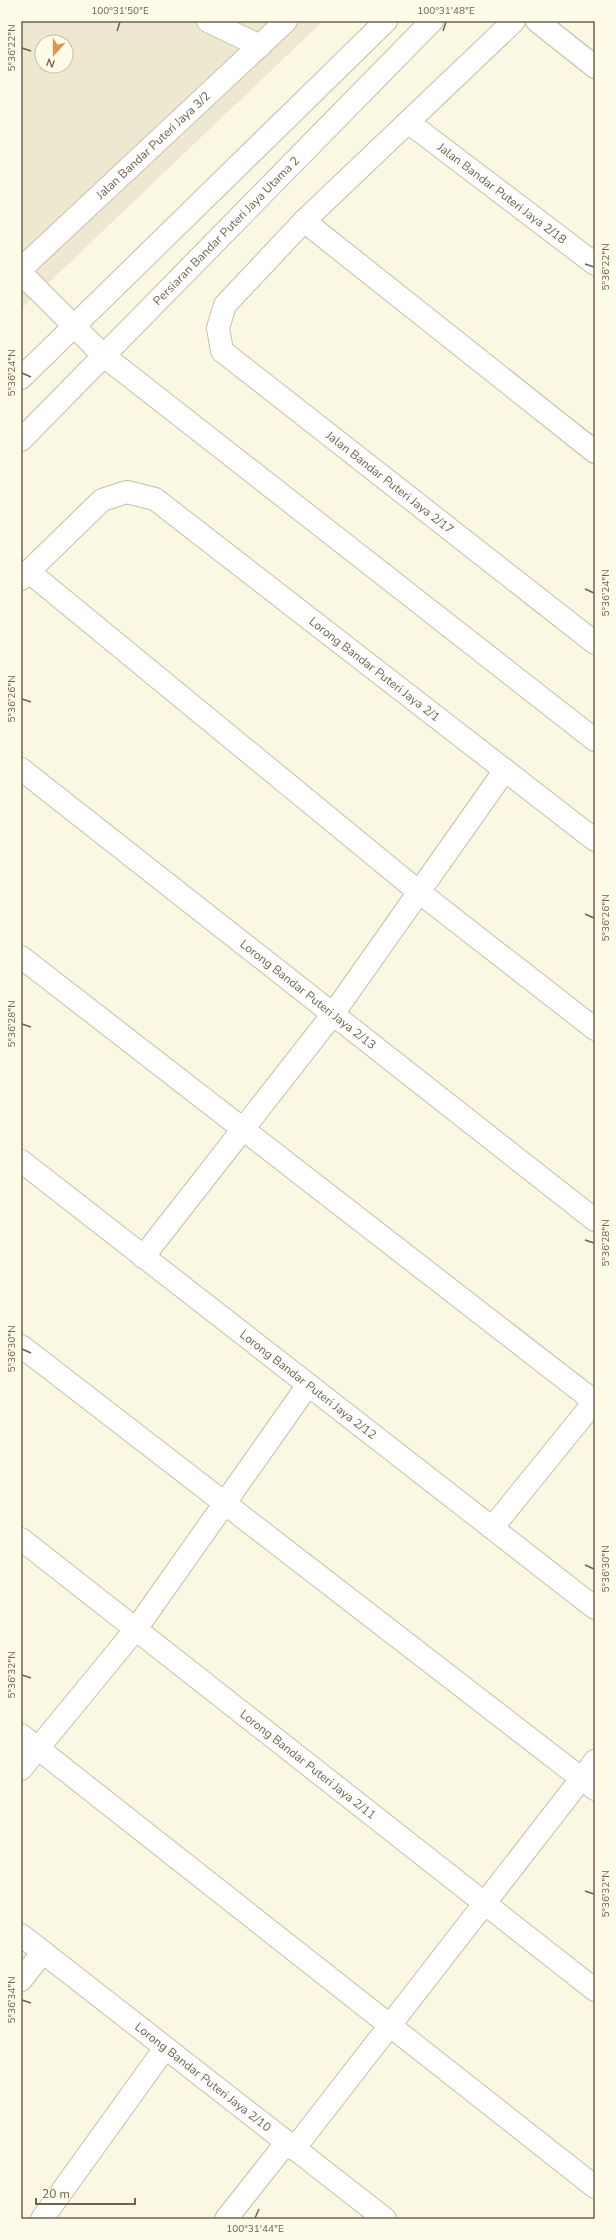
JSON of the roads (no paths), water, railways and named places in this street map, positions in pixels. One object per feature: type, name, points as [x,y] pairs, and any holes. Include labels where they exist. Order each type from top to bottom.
[{"type":"street","points":[[208,21],[260,46]]},
{"type":"street","name":"Jalan Bandar Puteri Jaya 3/2","points":[[21,269],[286,21]]},
{"type":"street","points":[[21,378],[386,21]]},
{"type":"street","name":"Persiaran Bandar Puteri Jaya Utama 2","points":[[21,440],[432,21]]},
{"type":"street","points":[[514,21],[304,221],[595,452]]},
{"type":"street","points":[[537,21],[595,67]]},
{"type":"street","name":"Jalan Bandar Puteri Jaya 2/18","points":[[408,122],[595,264]]},
{"type":"street","name":"Jalan Bandar Puteri Jaya 2/17","points":[[304,221],[225,305],[218,328],[222,351],[595,643]]},
{"type":"street","points":[[21,273],[104,356],[595,740]]},
{"type":"street","name":"Lorong Bandar Puteri Jaya 2/1","points":[[25,575],[102,500],[127,492],[155,499],[595,840]]},
{"type":"street","points":[[25,575],[419,892],[595,1029]]},
{"type":"street","name":"Lorong Bandar Puteri Jaya 2/13","points":[[21,769],[595,1220]]},
{"type":"street","points":[[143,1257],[332,1014],[505,770]]},
{"type":"street","points":[[21,957],[595,1401],[492,1528]]},
{"type":"street","name":"Lorong Bandar Puteri Jaya 2/12","points":[[21,1162],[595,1608]]},
{"type":"street","points":[[21,1346],[588,1784]]},
{"type":"street","points":[[21,1769],[29,1741],[136,1629],[308,1385]]},
{"type":"street","name":"Lorong Bandar Puteri Jaya 2/11","points":[[21,1539],[595,1990]]},
{"type":"street","points":[[29,1741],[595,2187]]},
{"type":"street","points":[[226,2219],[390,2025],[484,1904],[588,1784],[595,1761]]},
{"type":"street","name":"Lorong Bandar Puteri Jaya 2/10","points":[[21,1935],[385,2219]]},
{"type":"street","points":[[21,1980],[43,1952]]},
{"type":"street","points":[[42,2219],[165,2048]]}]
